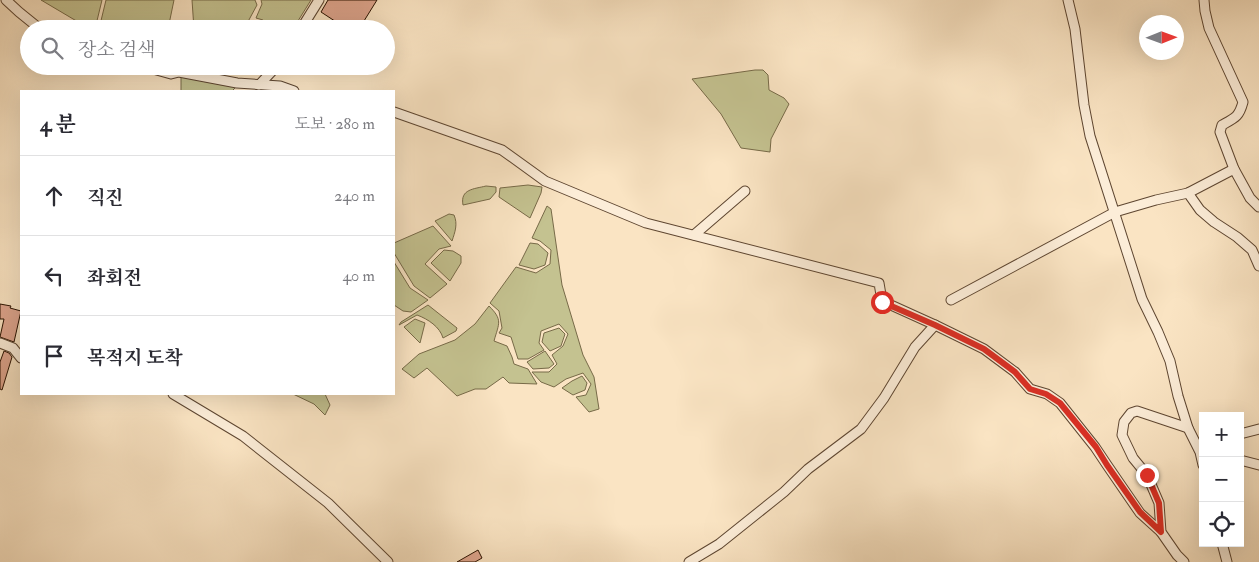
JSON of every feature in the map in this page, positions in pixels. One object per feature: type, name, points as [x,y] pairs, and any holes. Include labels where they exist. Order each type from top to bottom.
[{"type":"street","points":[[6,0],[29,20]]},
{"type":"street","points":[[307,20],[319,0]]},
{"type":"street","points":[[1068,0],[1075,30],[1084,105],[1090,136],[1142,299],[1170,361],[1188,428],[1199,448]]},
{"type":"street","points":[[1204,0],[1204,11],[1209,28],[1243,102],[1240,114],[1222,125],[1220,132],[1234,169],[1250,198],[1259,207]]},
{"type":"street","points":[[195,75],[237,83],[280,86],[291,90]]},
{"type":"street","points":[[259,85],[268,75]]},
{"type":"street","points":[[395,112],[502,150],[545,181],[646,222],[879,283],[882,302],[984,349],[1015,372],[1030,389],[1046,394],[1060,403],[1096,447],[1140,512],[1161,532],[1184,562]]},
{"type":"street","points":[[951,300],[1115,212],[1188,193],[1234,169]]},
{"type":"street","points":[[694,235],[745,192]]},
{"type":"street","points":[[1188,193],[1200,210],[1214,222],[1237,236],[1252,250],[1259,266]]},
{"type":"street","points":[[688,562],[719,544],[784,492],[808,469],[862,429],[884,398],[915,347],[935,325]]},
{"type":"street","points":[[0,343],[14,348],[20,357]]},
{"type":"street","points":[[175,395],[243,436],[328,503],[388,562]]},
{"type":"street","points":[[1161,532],[1159,503],[1147,475],[1133,458],[1122,435],[1124,422],[1131,413],[1137,412],[1188,428]]},
{"type":"street","points":[[1244,433],[1259,429]]},
{"type":"street","points":[[1244,461],[1259,465]]},
{"type":"street","points":[[1223,547],[1227,562]]},
{"type":"shaded area","points":[[41,0],[102,0],[97,20],[75,20]]},
{"type":"shaded area","points":[[106,0],[174,0],[170,20],[101,20]]},
{"type":"shaded area","points":[[192,0],[255,0],[257,5],[249,20],[193,20]]},
{"type":"shaded area","points":[[261,0],[311,0],[299,20],[263,20],[256,18],[262,4]]},
{"type":"shaded area","points":[[763,70],[768,75],[769,90],[784,98],[789,104],[771,139],[770,152],[741,148],[721,114],[692,79]]},
{"type":"shaded area","points":[[181,77],[236,87],[233,90],[181,90]]},
{"type":"shaded area","points":[[528,185],[542,187],[530,218],[499,197],[500,188]]},
{"type":"shaded area","points":[[486,186],[496,187],[496,192],[490,199],[463,205],[466,193]]},
{"type":"shaded area","points":[[547,206],[551,209],[562,285],[583,355],[594,377],[599,409],[589,412],[576,397],[586,395],[591,384],[583,373],[566,379],[554,387],[541,382],[532,372],[549,372],[557,364],[552,355],[563,346],[568,334],[559,324],[541,331],[539,343],[544,350],[528,359],[518,359],[511,337],[499,333],[502,328],[499,311],[490,303],[516,267],[536,273],[550,264],[551,250],[540,241],[532,238]]},
{"type":"shaded area","points":[[449,214],[454,215],[456,222],[452,241],[435,221]]},
{"type":"shaded area","points":[[433,226],[451,246],[439,249],[425,264],[447,284],[430,298],[414,286],[395,255],[395,243]]},
{"type":"shaded area","points":[[530,243],[538,244],[548,253],[545,265],[534,269],[519,265]]},
{"type":"shaded area","points":[[444,250],[453,251],[461,256],[461,263],[450,281],[431,263]]},
{"type":"shaded area","points":[[395,264],[410,288],[428,300],[411,312],[403,311],[395,306]]},
{"type":"shaded area","points":[[428,305],[457,328],[456,331],[443,338],[433,324],[417,315],[399,325]]},
{"type":"shaded area","points":[[489,306],[499,322],[494,341],[507,346],[514,364],[528,369],[537,384],[509,383],[503,377],[486,389],[475,389],[457,396],[427,368],[414,378],[402,369],[419,354],[455,340],[475,324]]},
{"type":"shaded area","points":[[415,319],[425,323],[420,343],[404,327]]},
{"type":"shaded area","points":[[559,328],[565,334],[561,346],[550,351],[542,342],[544,333]]},
{"type":"shaded area","points":[[545,351],[554,364],[549,368],[533,369],[527,362]]},
{"type":"shaded area","points":[[582,376],[587,383],[585,390],[573,395],[562,388],[572,381]]},
{"type":"shaded area","points":[[295,395],[325,395],[330,405],[325,415],[314,404]]},
{"type":"building","points":[[328,0],[377,0],[365,20],[333,20],[321,12]]},
{"type":"building","points":[[0,304],[11,306],[10,308],[20,311],[14,342],[0,337],[4,319],[0,319]]},
{"type":"building","points":[[4,351],[12,357],[2,390],[0,389],[0,362]]},
{"type":"building","points":[[478,550],[482,558],[475,562],[457,562]]},
{"type":"route","points":[[882,302],[984,349],[1015,372],[1030,389],[1046,394],[1060,403],[1096,447],[1140,512],[1161,532],[1159,503],[1147,475]]}]
